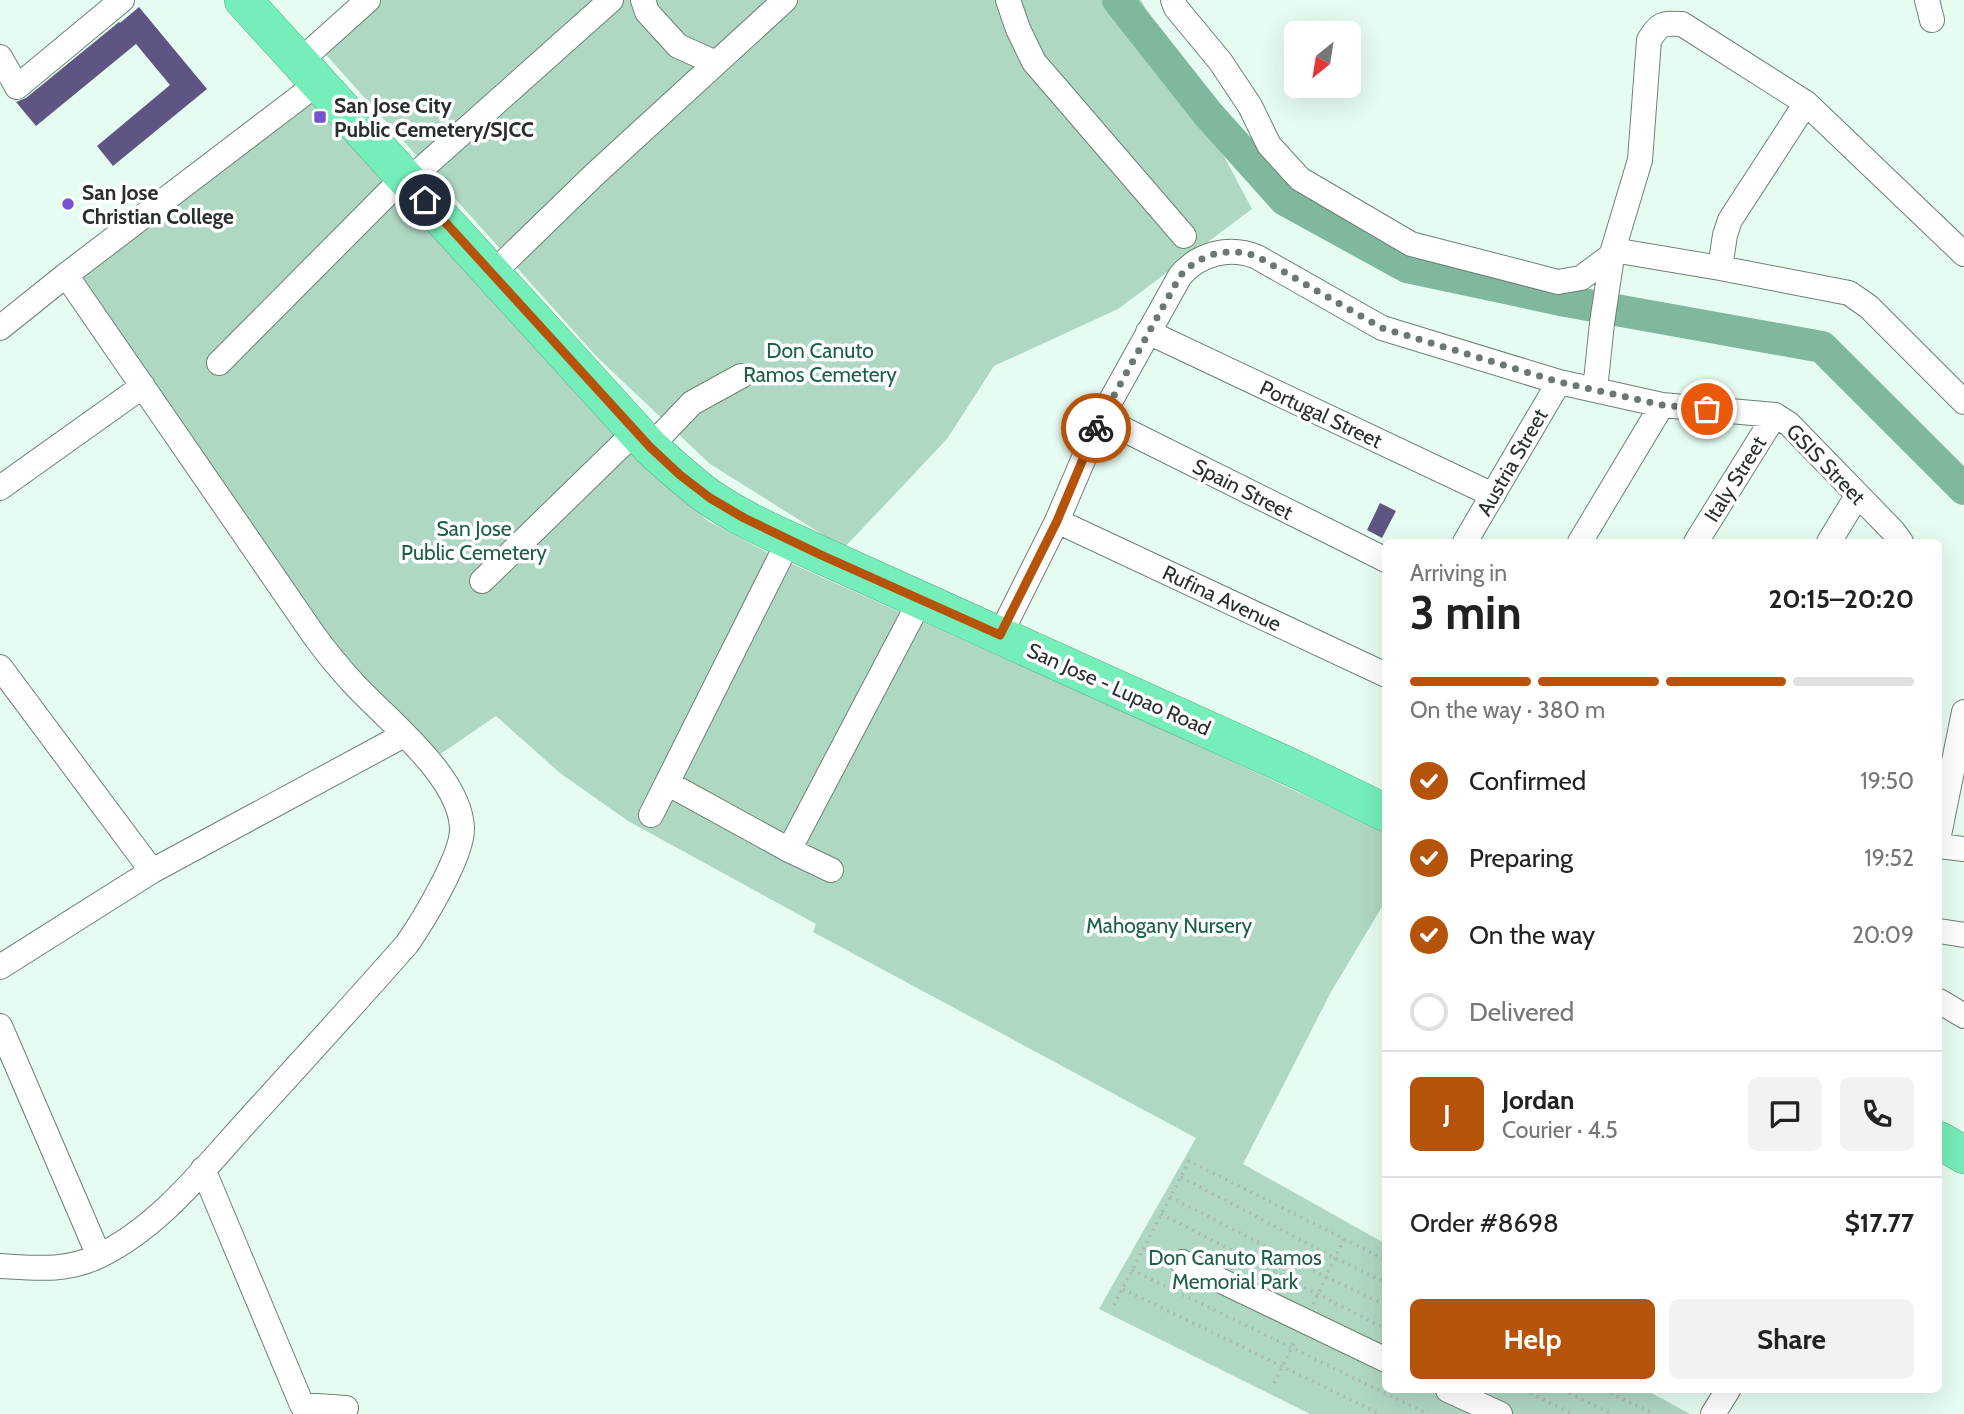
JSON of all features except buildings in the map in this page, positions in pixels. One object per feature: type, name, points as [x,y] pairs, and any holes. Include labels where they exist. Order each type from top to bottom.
[{"type":"highway","name":"San Jose - Lupao Road","points":[[243,0],[643,439],[680,475],[710,498],[789,540],[1382,811]]},
{"type":"highway","points":[[1942,1142],[1964,1155]]},
{"type":"street","points":[[0,57],[17,87],[122,0]]},
{"type":"street","points":[[0,328],[309,72],[368,0]]},
{"type":"street","points":[[219,363],[406,179],[611,0]]},
{"type":"street","points":[[643,0],[647,12],[678,47],[716,63]]},
{"type":"street","points":[[1008,0],[1034,62],[1184,236]]},
{"type":"street","points":[[1173,0],[1220,61],[1250,106],[1269,145],[1300,179],[1411,244],[1558,282],[1581,278],[1613,252],[1720,268],[1841,291],[1853,295],[1869,307],[1964,402]]},
{"type":"street","points":[[492,274],[776,4]]},
{"type":"street","points":[[1595,390],[1613,252],[1640,159],[1649,40],[1664,23],[1682,24],[1806,103],[1964,254]]},
{"type":"street","points":[[1720,268],[1730,219],[1806,103]]},
{"type":"street","name":"GSIS Street","points":[[1148,332],[1184,271],[1196,261],[1227,252],[1247,253],[1382,328],[1559,382],[1662,405],[1774,415],[1789,424],[1899,539]]},
{"type":"street","points":[[0,1266],[57,1269],[78,1264],[124,1243],[152,1221],[203,1169],[407,944],[455,858],[462,829],[456,803],[448,785],[404,735],[354,685],[313,634],[66,275]]},
{"type":"street","points":[[1000,635],[1057,521],[1101,418],[1148,332]]},
{"type":"street","name":"Portugal Street","points":[[1148,332],[1493,495]]},
{"type":"street","points":[[482,581],[643,439],[692,403],[741,376]]},
{"type":"street","name":"Austria Street","points":[[1467,539],[1559,382]]},
{"type":"street","points":[[0,488],[143,386]]},
{"type":"street","points":[[1582,539],[1662,405]]},
{"type":"street","name":"Italy Street","points":[[1698,539],[1774,415]]},
{"type":"street","name":"Spain Street","points":[[1101,418],[1382,558]]},
{"type":"street","points":[[1831,539],[1857,496]]},
{"type":"street","name":"Rufina Avenue","points":[[1057,521],[1382,674]]},
{"type":"street","points":[[651,815],[789,540]]},
{"type":"street","points":[[789,850],[921,599]]},
{"type":"street","points":[[0,667],[152,871]]},
{"type":"street","points":[[1942,825],[1958,769],[1964,712]]},
{"type":"street","points":[[0,967],[152,871],[404,735]]},
{"type":"street","points":[[667,783],[831,870]]},
{"type":"street","points":[[1942,846],[1964,849]]},
{"type":"street","points":[[1942,931],[1964,935]]},
{"type":"street","points":[[1942,1003],[1964,1015]]},
{"type":"street","points":[[0,1027],[99,1256]]},
{"type":"street","points":[[203,1169],[302,1405],[346,1408]]},
{"type":"street","points":[[1182,1262],[1382,1358]]},
{"type":"street","points":[[1454,1393],[1500,1414]]},
{"type":"street","points":[[1713,1414],[1726,1393]]},
{"type":"path","points":[[1114,1305],[1188,1161],[1382,1258]]},
{"type":"path","points":[[1181,1177],[1382,1281]]},
{"type":"path","points":[[1170,1197],[1382,1303]]},
{"type":"path","points":[[1161,1214],[1382,1327]]},
{"type":"path","points":[[1132,1270],[1382,1392]]},
{"type":"path","points":[[1123,1289],[1380,1414]]},
{"type":"path","points":[[1385,1393],[1428,1414]]},
{"type":"path","points":[[1530,1393],[1573,1414]]},
{"type":"path","points":[[1569,1393],[1612,1414]]},
{"type":"path","points":[[1610,1393],[1654,1414]]},
{"type":"green space","name":"Don Canuto Ramos Cemetery","points":[[375,0],[1141,0],[1252,209],[1118,309],[994,366],[947,439],[844,548],[710,464],[598,358],[320,48]]},
{"type":"green space","points":[[308,99],[623,445],[708,521],[770,554],[1155,726],[1382,831],[1382,907],[1331,992],[1243,1164],[1382,1242],[1382,1393],[1652,1393],[1690,1414],[1310,1414],[1099,1309],[1196,1138],[813,932],[816,924],[628,821],[560,773],[496,716],[436,757],[349,667],[80,279]]},
{"type":"waterway","points":[[1118,0],[1208,114],[1285,200],[1407,267],[1566,301],[1822,347],[1964,489]]},
{"type":"way so far","points":[[1096,428],[1180,276],[1196,261],[1227,252],[1247,253],[1258,257],[1382,328],[1559,382],[1662,405],[1707,409]]},
{"type":"place","name":"San Jose City Public Cemetery/SJCC","points":[[320,117]]},
{"type":"place","name":"San Jose Christian College","points":[[68,204]]},
{"type":"route","points":[[425,200],[650,447],[710,498],[782,537],[1000,635],[1057,521],[1096,428]]},
{"type":"park label","name":"San Jose Public Cemetery","points":[[474,540]]},
{"type":"park label","name":"Mahogany Nursery","points":[[1169,925]]},
{"type":"park label","name":"Don Canuto Ramos Memorial Park","points":[[1235,1269]]}]
